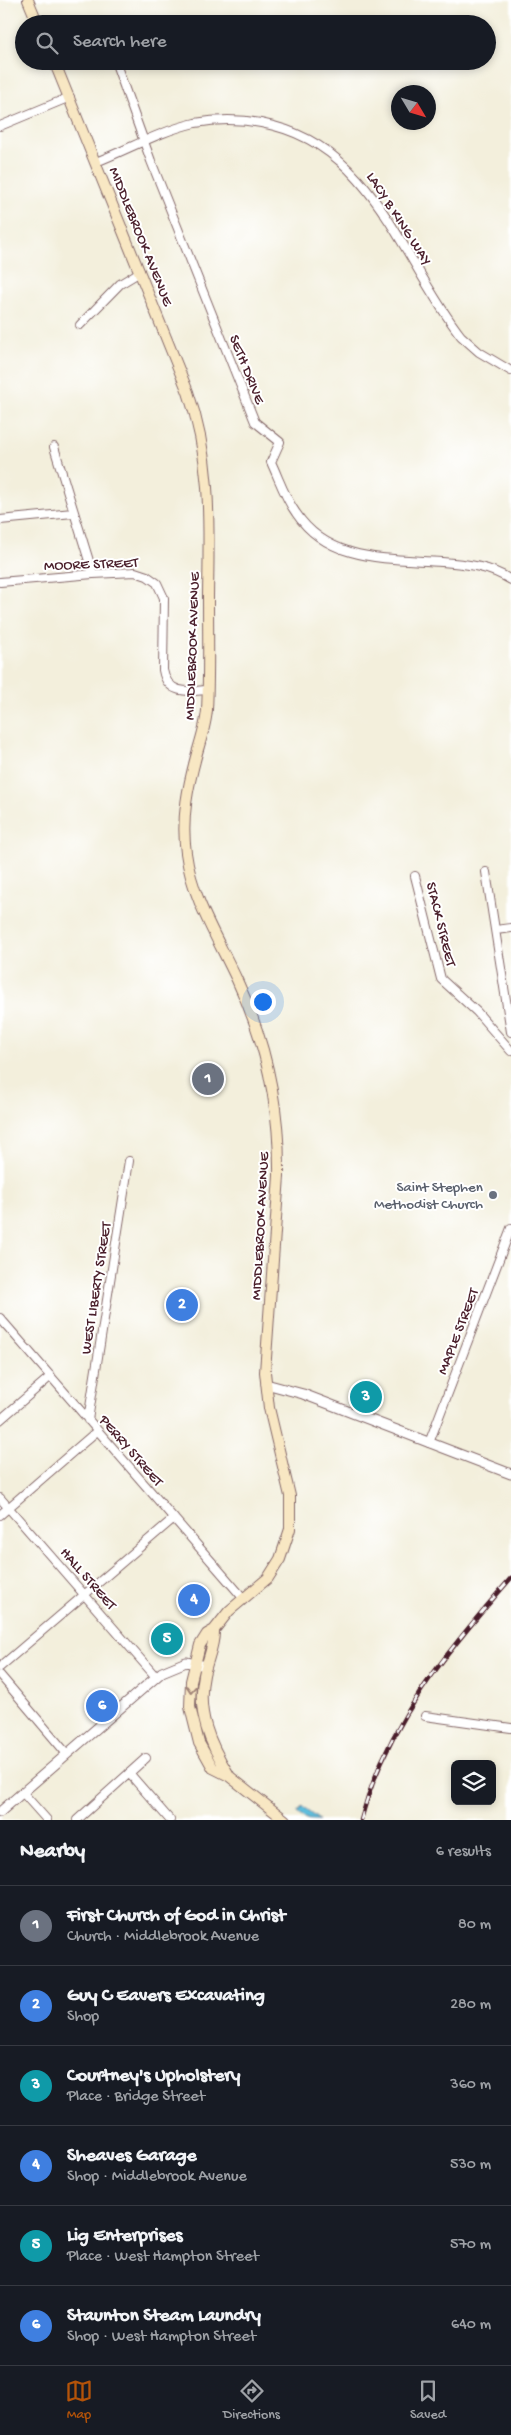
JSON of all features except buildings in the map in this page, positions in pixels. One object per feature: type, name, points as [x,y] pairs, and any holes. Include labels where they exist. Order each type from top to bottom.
[{"type":"main road","points":[[28,0],[34,15]]},
{"type":"main road","name":"MIDDLEBROOK AVENUE","points":[[58,70],[191,400],[205,455],[210,518],[205,722],[186,799],[185,844],[194,888],[249,1008],[264,1053],[273,1094],[278,1134],[279,1176],[270,1272],[265,1372],[269,1408],[290,1496],[290,1523],[286,1543],[276,1566],[261,1586],[229,1611],[214,1630],[207,1634],[203,1640],[195,1663],[190,1706],[196,1737],[204,1755],[213,1768],[229,1776],[285,1820]]},
{"type":"main road","name":"MIDDLEBROOK AVENUE","points":[[214,1630],[214,1638],[206,1666],[202,1701],[204,1724],[212,1747],[229,1776]]},
{"type":"street","name":"SETH DRIVE","points":[[118,70],[143,141],[255,422],[280,442],[271,462],[285,495],[305,526],[328,544],[355,555],[470,564],[496,571],[511,580]]},
{"type":"street","points":[[0,126],[70,97]]},
{"type":"street","name":"LACY B KING WAY","points":[[96,162],[143,141],[196,123],[239,119],[282,128],[321,146],[344,163],[370,193],[441,308],[461,336],[491,360],[511,371]]},
{"type":"street","points":[[80,325],[120,284],[140,272]]},
{"type":"street","points":[[54,446],[93,574]]},
{"type":"street","points":[[0,520],[73,513]]},
{"type":"street","name":"MOORE STREET","points":[[0,582],[136,572],[147,576],[156,583],[164,598],[163,670],[165,678],[172,686],[182,692],[206,690]]},
{"type":"street","points":[[486,872],[508,994],[511,1032]]},
{"type":"street","name":"STACK STREET","points":[[416,876],[441,979],[483,1019],[511,1051]]},
{"type":"street","points":[[496,930],[511,928]]},
{"type":"street","name":"WEST LIBERTY STREET","points":[[88,1420],[129,1161]]},
{"type":"street","name":"MAPLE STREET","points":[[430,1443],[511,1228]]},
{"type":"street","name":"PERRY STREET","points":[[0,1318],[244,1599]]},
{"type":"street","points":[[0,1420],[51,1376]]},
{"type":"street","points":[[266,1384],[303,1394],[511,1474]]},
{"type":"street","points":[[0,1515],[98,1431]]},
{"type":"street","name":"HALL STREET","points":[[0,1498],[156,1677]]},
{"type":"street","points":[[0,1667],[174,1518]]},
{"type":"street","points":[[0,1812],[156,1677],[179,1664],[195,1663],[206,1666]]},
{"type":"street","points":[[0,1676],[67,1754]]},
{"type":"street","points":[[425,1716],[511,1728]]},
{"type":"street","points":[[76,1820],[146,1758]]},
{"type":"street","points":[[129,1773],[170,1820]]},
{"type":"street","points":[[23,1793],[47,1820]]},
{"type":"water","points":[[302,1807],[319,1820],[307,1819],[297,1813]]},
{"type":"railway","points":[[361,1820],[372,1785],[386,1752],[421,1690],[464,1633],[511,1578]]},
{"type":"place","name":"First Church of God in Christ","points":[[208,1079]]},
{"type":"place","name":"Saint Stephen Methodist Church","points":[[493,1195]]},
{"type":"place","name":"Guy C Eavers Excavating","points":[[182,1305]]},
{"type":"place","name":"Courtney's Upholstery","points":[[366,1397]]},
{"type":"place","name":"Sheaves Garage","points":[[194,1600]]},
{"type":"place","name":"Lig Enterprises","points":[[167,1639]]},
{"type":"place","name":"Staunton Steam Laundry","points":[[102,1706]]}]
